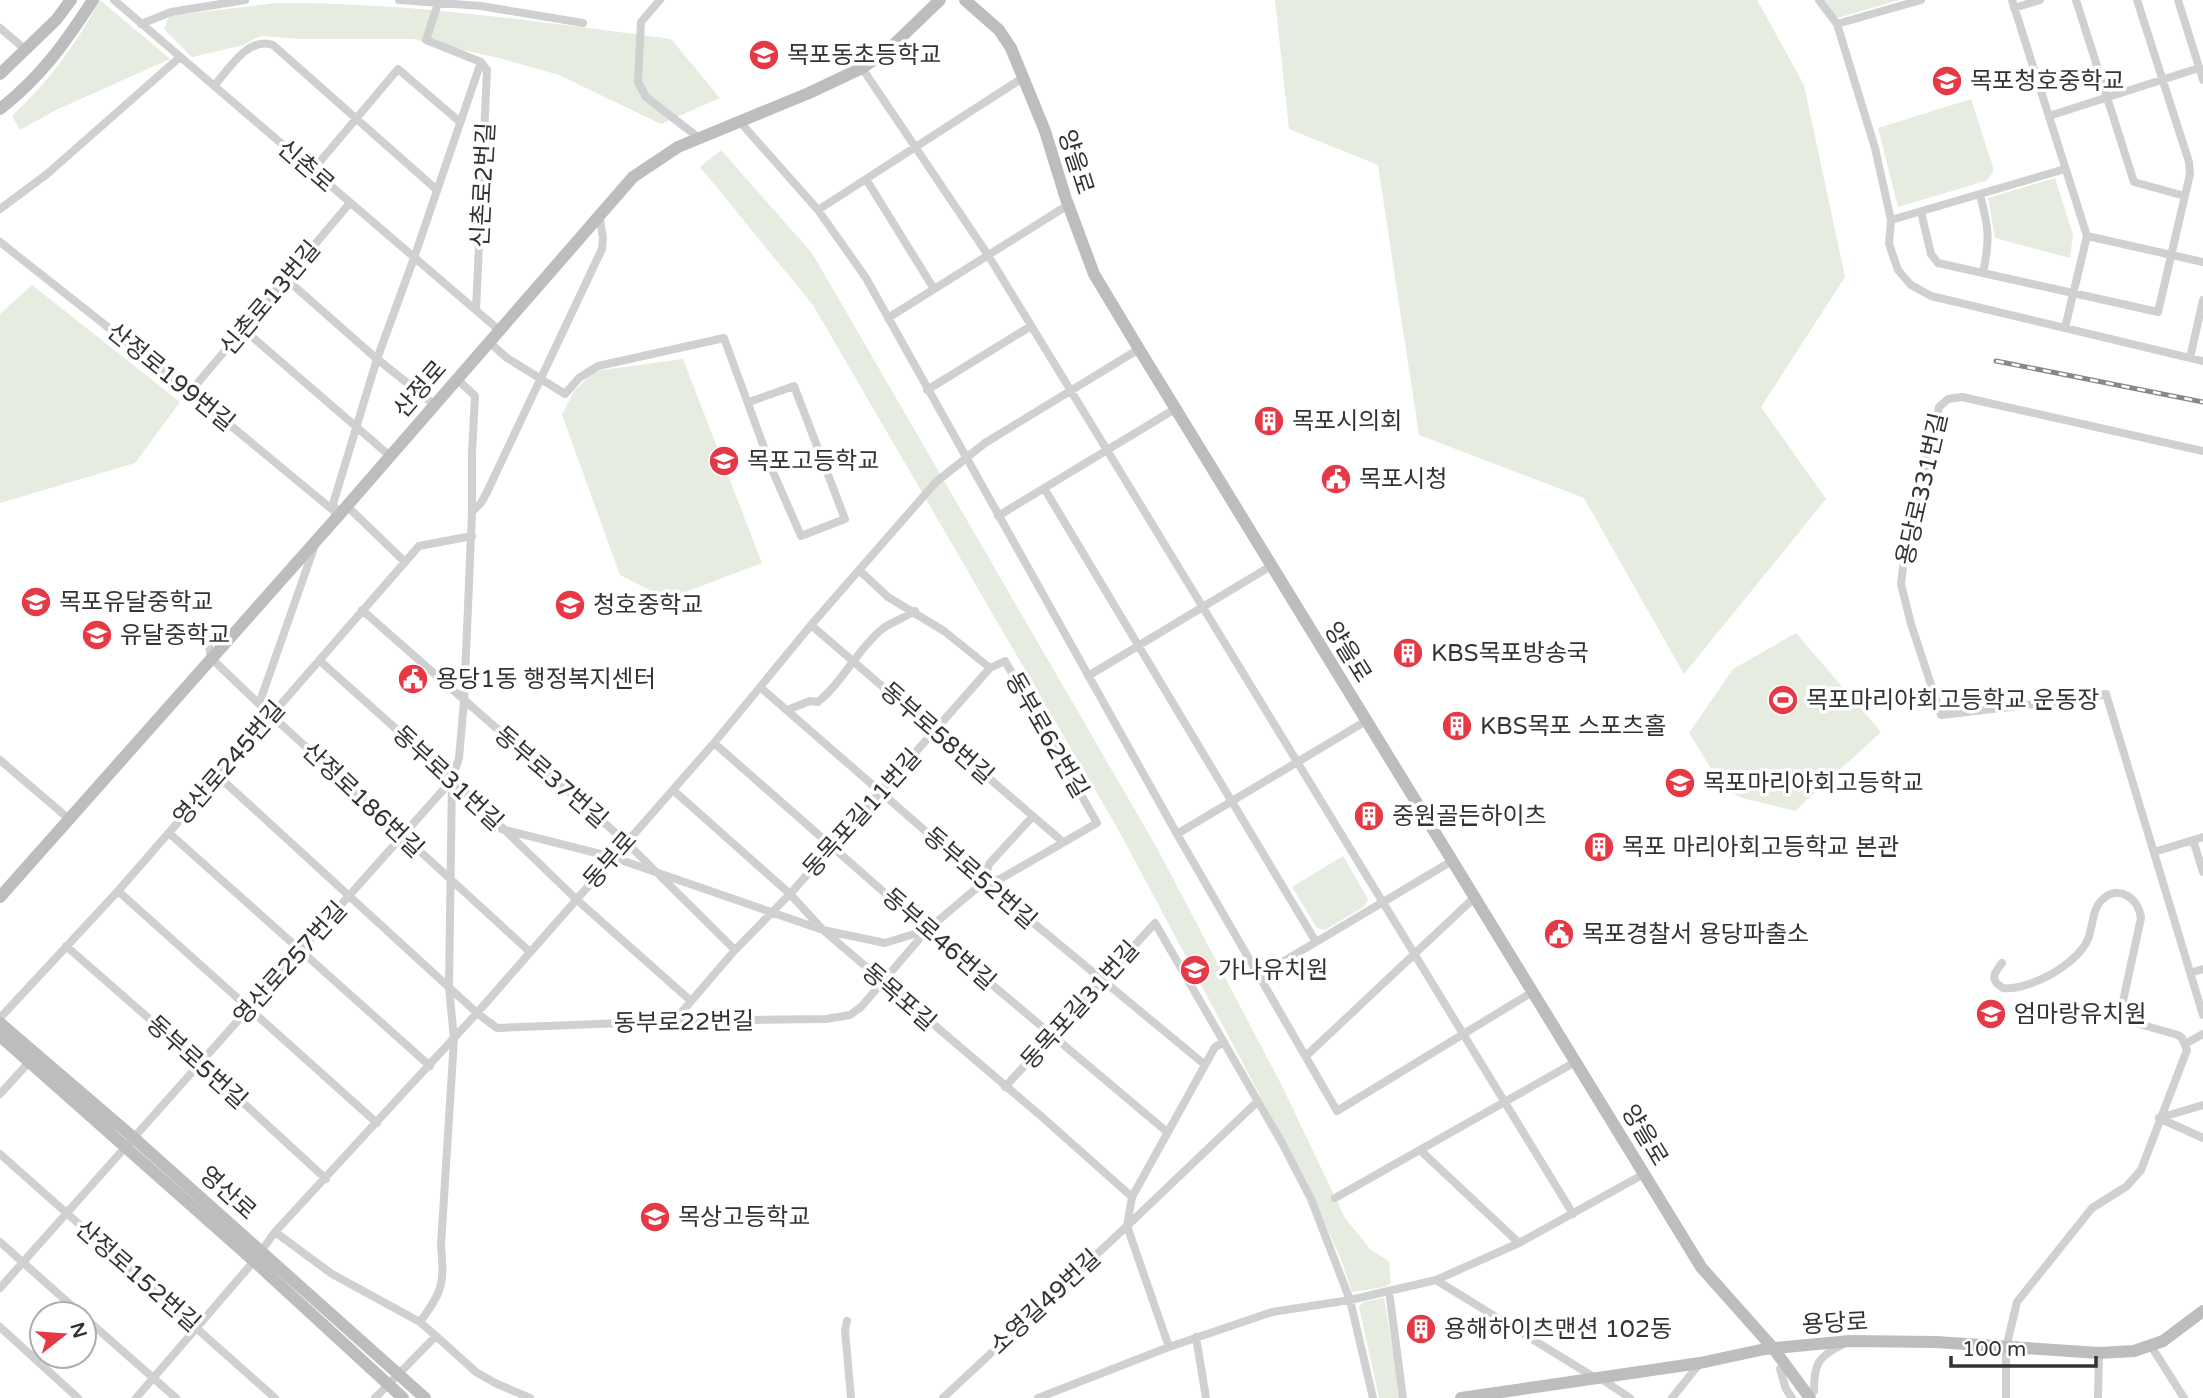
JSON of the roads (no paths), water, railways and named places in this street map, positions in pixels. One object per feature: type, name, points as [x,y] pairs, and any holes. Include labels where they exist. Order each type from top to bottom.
[{"type":"street","points":[[0,74],[56,20],[71,0]]},
{"type":"street","points":[[0,109],[29,86],[67,40],[93,0]]},
{"type":"street","name":"신촌로","points":[[114,0],[499,330]]},
{"type":"street","points":[[141,24],[171,12],[245,0]]},
{"type":"street","points":[[400,0],[439,1],[583,23]]},
{"type":"street","points":[[660,0],[641,22],[638,82],[646,97],[699,138]]},
{"type":"street","name":"산정로","points":[[0,897],[638,173],[678,147],[862,68],[888,50],[940,0]]},
{"type":"street","name":"양을로","points":[[965,0],[999,30],[1011,48],[1094,274],[1701,1267],[1769,1348],[1784,1368],[1800,1398]]},
{"type":"street","points":[[1819,0],[1837,24],[1875,148],[1891,220],[1889,244],[1898,270],[1911,285],[1931,296],[2203,360]]},
{"type":"street","points":[[1837,24],[1920,0]]},
{"type":"street","points":[[2040,0],[2013,4],[2087,236],[2065,328]]},
{"type":"street","points":[[2076,0],[2134,182],[2185,196]]},
{"type":"street","points":[[1921,212],[1931,254],[1938,263],[2158,312],[2190,174],[2189,162],[2137,0]]},
{"type":"street","points":[[2178,0],[2203,80]]},
{"type":"street","points":[[343,510],[333,504],[356,425],[481,62],[426,40],[439,1]]},
{"type":"street","points":[[0,28],[26,50]]},
{"type":"street","points":[[214,86],[252,45],[264,41],[273,45],[437,190]]},
{"type":"street","points":[[0,209],[47,174],[180,57]]},
{"type":"street","name":"신촌로2번길","points":[[476,310],[488,84],[486,65],[481,62]]},
{"type":"street","points":[[862,68],[988,255],[1573,1214]]},
{"type":"street","points":[[2049,116],[2199,68]]},
{"type":"street","points":[[312,171],[398,69],[460,122]]},
{"type":"street","points":[[818,210],[1024,78]]},
{"type":"street","points":[[740,122],[818,210],[866,278],[1177,834],[1337,1111],[1534,990]]},
{"type":"street","points":[[1891,220],[2065,169]]},
{"type":"street","points":[[866,179],[934,289]]},
{"type":"street","points":[[1980,195],[1988,224],[1989,243],[1983,273]]},
{"type":"street","name":"신촌로13번길","points":[[190,392],[349,204]]},
{"type":"street","points":[[888,318],[1068,205]]},
{"type":"street","points":[[472,512],[487,492],[602,249],[599,215]]},
{"type":"street","points":[[2087,236],[2203,262]]},
{"type":"street","name":"산정로199번길","points":[[0,242],[343,510],[405,562]]},
{"type":"street","points":[[285,278],[377,359],[435,405]]},
{"type":"street","points":[[2190,358],[2202,315],[2203,300]]},
{"type":"street","points":[[927,390],[1031,326]]},
{"type":"street","points":[[243,329],[390,456]]},
{"type":"street","points":[[489,342],[507,358],[565,394],[579,378],[598,366],[724,338],[773,472],[801,536],[845,519],[794,386],[749,402]]},
{"type":"street","name":"동부로","points":[[136,1398],[275,1233],[430,1066],[714,743],[811,625],[936,482],[965,457],[1139,349]]},
{"type":"street","points":[[420,1322],[434,1303],[444,1279],[441,1245],[454,1039],[449,986],[452,779],[459,758],[464,701],[475,396],[457,379]]},
{"type":"street","name":"용당로331번길","points":[[2202,1009],[2106,694],[2053,703],[1941,715],[1901,584],[1939,407],[1948,399],[1962,397],[2203,451]]},
{"type":"street","points":[[999,516],[1175,409]]},
{"type":"street","points":[[1044,488],[1316,942]]},
{"type":"street","name":"영산로245번길","points":[[0,1018],[118,891],[419,546],[472,536]]},
{"type":"street","points":[[259,704],[317,540]]},
{"type":"street","points":[[1088,676],[1271,566]]},
{"type":"street","name":"동부로62번길","points":[[859,570],[888,597],[944,631],[990,668],[1005,661],[1097,823],[1063,842]]},
{"type":"street","name":"동부로37번길","points":[[362,610],[626,842],[735,950]]},
{"type":"street","points":[[787,710],[810,701],[818,702],[830,693],[881,629],[899,622],[915,611]]},
{"type":"street","name":"동부로58번길","points":[[811,625],[1063,842]]},
{"type":"street","points":[[208,640],[211,657]]},
{"type":"street","name":"산정로186번길","points":[[211,657],[400,836],[530,952]]},
{"type":"street","name":"동부로31번길","points":[[319,660],[452,779],[576,899],[691,1001]]},
{"type":"street","name":"동목포길11번길","points":[[674,1021],[990,668]]},
{"type":"street","name":"동부로52번길","points":[[760,687],[984,882],[1204,1064]]},
{"type":"street","points":[[1177,834],[1366,720]]},
{"type":"street","name":"동부로46번길","points":[[714,743],[927,930],[1166,1132]]},
{"type":"street","points":[[0,760],[69,818]]},
{"type":"street","name":"동부로22번길","points":[[218,776],[477,1013],[497,1028],[835,1018],[857,1011],[927,930]]},
{"type":"street","name":"영산로257번길","points":[[0,1287],[67,1215],[452,779]]},
{"type":"street","name":"동목포길","points":[[673,789],[790,894],[823,930],[1132,1197]]},
{"type":"street","points":[[984,882],[989,864],[1033,816]]},
{"type":"street","points":[[502,829],[612,857],[823,930],[885,943],[927,930],[984,882],[1000,878],[1063,842]]},
{"type":"street","points":[[169,833],[430,1066]]},
{"type":"street","points":[[2154,852],[2203,837]]},
{"type":"street","points":[[2193,840],[2203,872]]},
{"type":"street","points":[[1258,976],[1452,861]]},
{"type":"street","points":[[118,891],[377,1122]]},
{"type":"street","points":[[2002,963],[1993,978],[2003,988],[2025,986],[2049,975],[2069,961],[2087,943],[2096,911],[2103,899],[2118,893],[2127,895],[2137,904],[2141,918],[2123,1012],[2132,1022],[2178,1035],[2186,1050],[2141,1170],[2127,1186],[2092,1208],[2017,1302],[2006,1348],[2006,1398]]},
{"type":"street","points":[[1306,1056],[1475,897]]},
{"type":"street","name":"동목포길31번길","points":[[1006,1087],[1155,923],[1224,1042]]},
{"type":"street","name":"동부로5번길","points":[[66,946],[201,1064],[326,1179]]},
{"type":"street","points":[[2190,973],[2203,969]]},
{"type":"street","name":"영산로","points":[[0,1018],[130,1143],[257,1256],[425,1398]]},
{"type":"street","points":[[2185,1044],[2203,1034]]},
{"type":"street","name":"영산로","points":[[0,1036],[130,1143]]},
{"type":"street","points":[[1169,1347],[1127,1226],[1132,1197],[1214,1047],[1224,1042],[1311,1199],[1332,1248],[1350,1300],[1373,1398]]},
{"type":"street","points":[[0,1094],[30,1061]]},
{"type":"street","points":[[1335,1198],[1577,1061]]},
{"type":"street","name":"소영길49번길","points":[[943,1398],[1258,1101]]},
{"type":"street","points":[[2159,1118],[2203,1105]]},
{"type":"street","points":[[2159,1118],[2203,1138]]},
{"type":"street","points":[[1420,1150],[1520,1243]]},
{"type":"street","name":"산정로152번길","points":[[0,1154],[275,1398]]},
{"type":"street","points":[[1038,1398],[1196,1337],[1272,1312],[1350,1300],[1436,1280],[1520,1243],[1644,1174]]},
{"type":"street","points":[[275,1233],[340,1279],[420,1322],[476,1372],[530,1398]]},
{"type":"street","points":[[0,1242],[66,1300]]},
{"type":"street","name":"영산로","points":[[257,1256],[403,1398]]},
{"type":"street","points":[[1436,1280],[1630,1398]]},
{"type":"street","points":[[1389,1291],[1403,1398]]},
{"type":"street","name":"용당로","points":[[1461,1398],[1700,1363],[1769,1348],[1849,1342],[1936,1342],[2099,1353],[2134,1352],[2174,1334],[2203,1311]]},
{"type":"street","points":[[847,1321],[845,1330],[851,1398]]},
{"type":"street","points":[[0,1327],[78,1398]]},
{"type":"street","points":[[98,1328],[176,1398]]},
{"type":"street","points":[[375,1398],[436,1336]]},
{"type":"street","points":[[1196,1337],[1206,1398]]},
{"type":"street","points":[[1814,1396],[1814,1369],[1826,1353],[1849,1342]]},
{"type":"street","points":[[2151,1346],[2184,1398]]},
{"type":"street","points":[[2098,1398],[2099,1353]]},
{"type":"street","points":[[1672,1398],[1700,1363]]},
{"type":"street","points":[[1784,1368],[1786,1390],[1791,1398]]},
{"type":"street","name":"양을로","points":[[1784,1368],[1814,1396]]},
{"type":"railway","points":[[1996,361],[2203,402]]},
{"type":"place","name":"목포동초등학교","points":[[764,55]]},
{"type":"place","name":"목포청호중학교","points":[[1947,81]]},
{"type":"place","name":"목포시의회","points":[[1269,421]]},
{"type":"place","name":"목포고등학교","points":[[724,461]]},
{"type":"place","name":"목포시청","points":[[1336,479]]},
{"type":"place","name":"목포유달중학교","points":[[36,602]]},
{"type":"place","name":"청호중학교","points":[[570,605]]},
{"type":"place","name":"유달중학교","points":[[97,635]]},
{"type":"place","name":"KBS목포방송국","points":[[1408,653]]},
{"type":"place","name":"용당1동 행정복지센터","points":[[413,679]]},
{"type":"place","name":"목포마리아회고등학교 운동장","points":[[1783,700]]},
{"type":"place","name":"KBS목포 스포츠홀","points":[[1457,726]]},
{"type":"place","name":"목포마리아회고등학교","points":[[1680,783]]},
{"type":"place","name":"중원골든하이츠","points":[[1369,816]]},
{"type":"place","name":"목포 마리아회고등학교 본관","points":[[1599,847]]},
{"type":"place","name":"목포경찰서 용당파출소","points":[[1559,934]]},
{"type":"place","name":"가나유치원","points":[[1195,970]]},
{"type":"place","name":"엄마랑유치원","points":[[1991,1014]]},
{"type":"place","name":"목상고등학교","points":[[655,1217]]},
{"type":"place","name":"용해하이츠맨션 102동","points":[[1421,1329]]}]
